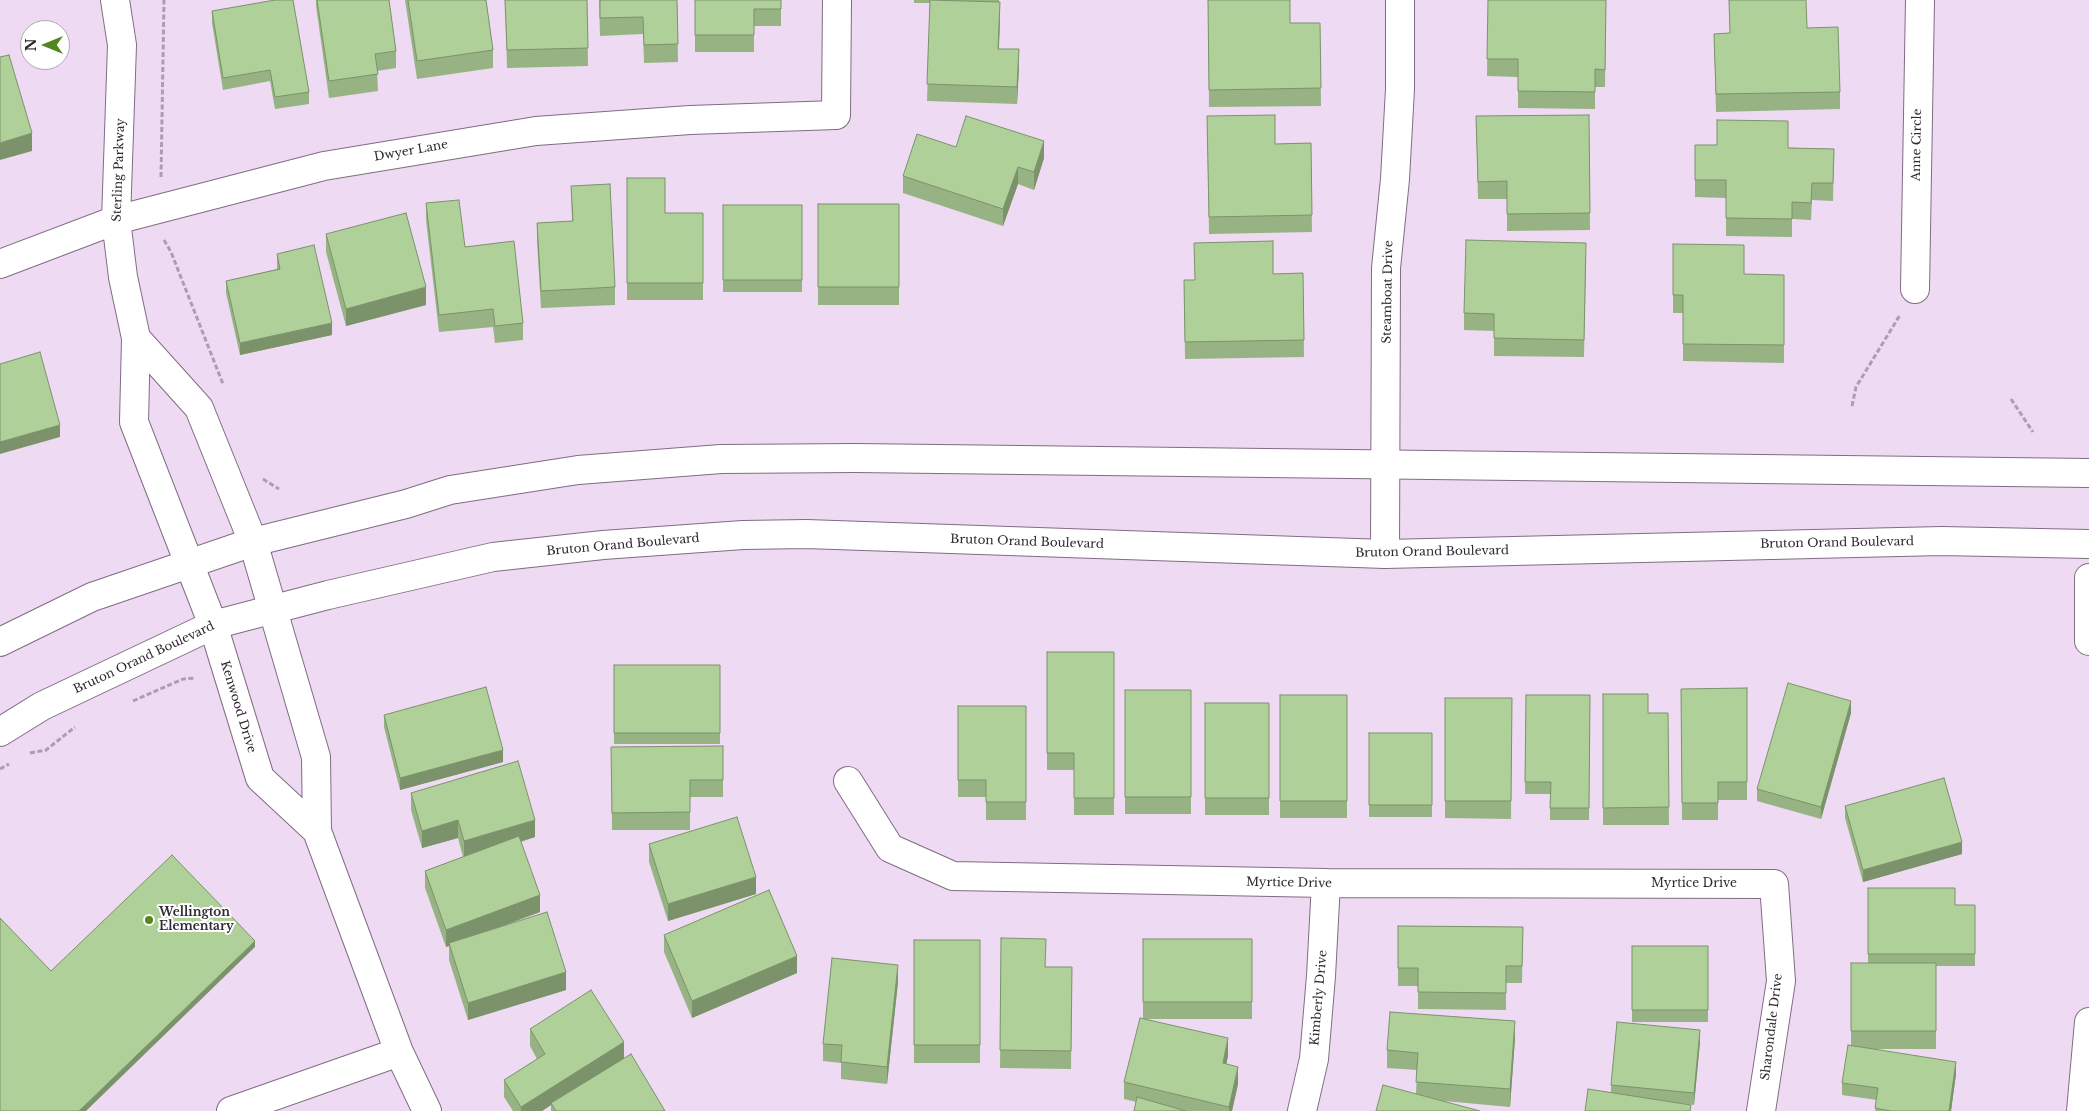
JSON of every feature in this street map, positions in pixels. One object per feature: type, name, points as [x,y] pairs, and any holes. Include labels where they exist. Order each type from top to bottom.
[{"type":"street","name":"Sterling Parkway","points":[[116,0],[122,45],[116,220],[123,277],[136,338],[134,422],[190,563]]},
{"type":"street","name":"Dwyer Lane","points":[[0,264],[116,220],[324,166],[536,130],[690,120],[836,115],[836,0]]},
{"type":"street","name":"Steamboat Drive","points":[[1385,554],[1386,268],[1395,179],[1400,89],[1400,0]]},
{"type":"street","name":"Anne Circle","points":[[1915,289],[1920,0]]},
{"type":"street","name":"Sterling Parkway","points":[[136,338],[199,408],[253,542],[272,609]]},
{"type":"street","points":[[0,642],[92,597],[253,542],[406,504],[450,490],[578,470],[721,459],[856,458],[2089,473]]},
{"type":"street","name":"Bruton Orand Boulevard","points":[[0,732],[42,706],[213,625],[272,609],[493,558],[603,546],[742,535],[806,534],[1385,554],[1942,541],[2089,544]]},
{"type":"street","name":"Kenwood Drive","points":[[190,563],[213,625],[260,778],[317,830]]},
{"type":"street","points":[[2089,578],[2089,641]]},
{"type":"street","name":"Kenwood Drive","points":[[272,609],[316,758],[317,830],[399,1052],[427,1111]]},
{"type":"street","name":"Myrtice Drive","points":[[848,780],[890,848],[953,876],[1326,884],[1774,884]]},
{"type":"street","name":"Kimberly Drive","points":[[1302,1111],[1314,1059],[1326,884]]},
{"type":"street","name":"Sharondale Drive","points":[[1761,1111],[1781,980],[1774,884]]},
{"type":"street","points":[[2081,1111],[2089,1022]]},
{"type":"street","points":[[230,1111],[399,1052]]},
{"type":"path","points":[[164,0],[160,158],[164,243],[171,252],[224,389]]},
{"type":"path","points":[[1852,406],[1856,387],[1915,289]]},
{"type":"path","points":[[2011,399],[2033,432]]},
{"type":"path","points":[[258,476],[279,489]]},
{"type":"path","points":[[127,704],[183,679],[195,678]]},
{"type":"path","points":[[24,754],[46,750],[80,723]]},
{"type":"path","points":[[0,769],[16,759]]},
{"type":"building","points":[[275,0],[293,0],[309,92],[275,97],[270,70],[223,78],[212,11]]},
{"type":"building","points":[[317,0],[389,0],[396,51],[375,54],[378,74],[329,81]]},
{"type":"building","points":[[408,0],[486,0],[493,50],[417,61]]},
{"type":"building","points":[[505,0],[587,0],[588,48],[507,50]]},
{"type":"building","points":[[600,0],[677,0],[678,44],[644,45],[643,17],[600,18]]},
{"type":"building","points":[[695,0],[781,0],[781,9],[754,9],[754,35],[695,35]]},
{"type":"building","points":[[930,0],[1000,2],[998,49],[1019,49],[1017,87],[927,84]]},
{"type":"building","points":[[1208,0],[1290,0],[1290,23],[1320,23],[1321,88],[1209,90]]},
{"type":"building","points":[[1488,0],[1606,0],[1605,70],[1595,69],[1595,92],[1518,91],[1518,59],[1487,59]]},
{"type":"building","points":[[1729,0],[1806,0],[1807,28],[1838,27],[1840,92],[1716,94],[1714,34],[1730,33]]},
{"type":"building","points":[[9,55],[32,133],[0,143],[0,57]]},
{"type":"building","points":[[1275,115],[1275,144],[1311,143],[1312,215],[1209,217],[1207,116]]},
{"type":"building","points":[[1589,115],[1590,213],[1507,214],[1507,181],[1478,182],[1476,116]]},
{"type":"building","points":[[966,116],[1044,141],[1034,172],[1018,167],[1003,209],[903,176],[917,134],[956,147]]},
{"type":"building","points":[[1717,120],[1788,121],[1788,148],[1834,149],[1833,183],[1812,183],[1811,203],[1792,202],[1792,219],[1726,218],[1726,180],[1695,180],[1695,145],[1717,145]]},
{"type":"building","points":[[627,178],[665,178],[665,213],[703,213],[703,283],[627,283]]},
{"type":"building","points":[[610,184],[615,287],[541,291],[537,223],[573,221],[571,186]]},
{"type":"building","points":[[459,200],[465,247],[514,241],[523,323],[495,326],[493,309],[439,315],[426,203]]},
{"type":"building","points":[[818,204],[899,204],[899,287],[818,287]]},
{"type":"building","points":[[723,205],[802,205],[802,280],[723,280]]},
{"type":"building","points":[[406,213],[426,287],[346,309],[326,234]]},
{"type":"building","points":[[1466,240],[1586,243],[1584,340],[1494,338],[1494,314],[1464,313]]},
{"type":"building","points":[[1273,241],[1273,274],[1303,273],[1304,340],[1185,342],[1184,280],[1195,280],[1194,243]]},
{"type":"building","points":[[1673,244],[1744,245],[1744,274],[1784,275],[1784,345],[1683,344],[1683,295],[1673,295]]},
{"type":"building","points":[[314,245],[332,323],[240,343],[226,281],[280,269],[277,254]]},
{"type":"building","points":[[40,352],[60,425],[0,442],[0,364]]},
{"type":"building","points":[[1047,652],[1114,652],[1114,798],[1074,798],[1074,753],[1047,753]]},
{"type":"building","points":[[614,665],[720,665],[720,733],[614,733]]},
{"type":"building","points":[[1788,683],[1851,701],[1821,807],[1757,789]]},
{"type":"building","points":[[486,687],[503,750],[400,778],[384,715]]},
{"type":"building","points":[[1747,688],[1747,782],[1718,782],[1718,803],[1682,803],[1681,689]]},
{"type":"building","points":[[1125,690],[1191,690],[1191,797],[1125,797]]},
{"type":"building","points":[[1603,694],[1648,694],[1648,713],[1668,713],[1669,807],[1603,808]]},
{"type":"building","points":[[1280,695],[1347,695],[1347,801],[1280,801]]},
{"type":"building","points":[[1526,695],[1590,695],[1589,808],[1550,808],[1551,782],[1525,782]]},
{"type":"building","points":[[1445,698],[1512,698],[1511,801],[1445,801]]},
{"type":"building","points":[[1205,703],[1269,703],[1269,798],[1205,798]]},
{"type":"building","points":[[958,706],[1026,706],[1026,802],[986,802],[986,780],[958,780]]},
{"type":"building","points":[[1369,733],[1432,733],[1432,805],[1369,805]]},
{"type":"building","points":[[723,746],[723,780],[690,780],[690,812],[612,813],[611,747]]},
{"type":"building","points":[[518,761],[535,820],[464,841],[458,820],[422,831],[411,793]]},
{"type":"building","points":[[1944,778],[1962,842],[1863,870],[1845,806]]},
{"type":"building","points":[[737,817],[756,877],[668,904],[649,844]]},
{"type":"building","points":[[519,836],[540,895],[446,930],[425,871]]},
{"type":"building","points":[[172,855],[255,941],[79,1111],[0,1111],[0,918],[51,971]]},
{"type":"building","points":[[1868,888],[1955,888],[1955,905],[1975,905],[1975,954],[1868,954]]},
{"type":"building","points":[[769,890],[797,956],[692,1001],[664,935]]},
{"type":"building","points":[[547,912],[566,972],[468,1003],[449,943]]},
{"type":"building","points":[[1398,926],[1523,927],[1522,966],[1506,966],[1506,993],[1418,992],[1418,968],[1398,968]]},
{"type":"building","points":[[1001,938],[1046,939],[1045,967],[1072,967],[1071,1051],[1000,1050]]},
{"type":"building","points":[[1143,939],[1252,939],[1252,1002],[1143,1002]]},
{"type":"building","points":[[914,940],[980,940],[980,1045],[914,1045]]},
{"type":"building","points":[[1632,946],[1708,946],[1708,1010],[1632,1010]]},
{"type":"building","points":[[832,958],[898,965],[887,1067],[841,1062],[842,1045],[823,1044]]},
{"type":"building","points":[[1851,963],[1936,963],[1936,1031],[1851,1031]]},
{"type":"building","points":[[591,990],[624,1042],[521,1107],[504,1080],[545,1054],[530,1029]]},
{"type":"building","points":[[1390,1012],[1515,1021],[1510,1089],[1416,1082],[1418,1053],[1387,1050]]},
{"type":"building","points":[[1140,1018],[1228,1038],[1223,1063],[1238,1067],[1229,1107],[1124,1082]]},
{"type":"building","points":[[1617,1022],[1700,1030],[1694,1093],[1611,1085]]},
{"type":"building","points":[[1848,1045],[1956,1062],[1949,1111],[1891,1111],[1875,1108],[1878,1088],[1842,1083]]},
{"type":"building","points":[[631,1054],[665,1111],[556,1111],[551,1103]]},
{"type":"building","points":[[1383,1085],[1480,1111],[1376,1111]]},
{"type":"building","points":[[1588,1089],[1691,1105],[1690,1111],[1585,1111]]},
{"type":"building","points":[[1137,1097],[1186,1111],[1134,1111]]},
{"type":"place","name":"Wellington Elementary","points":[[149,920]]}]
